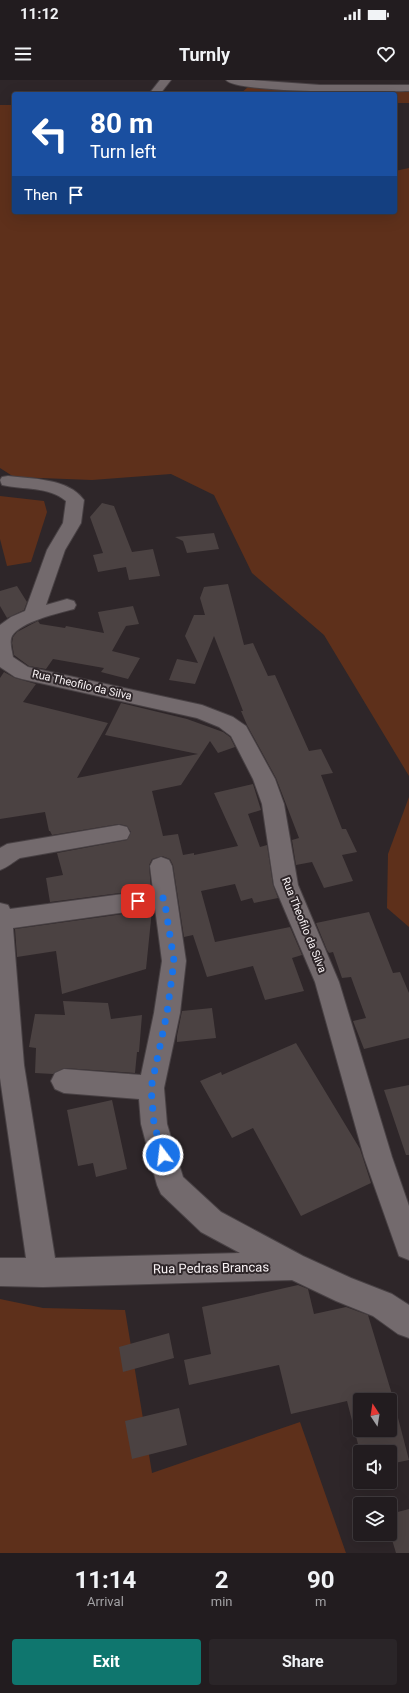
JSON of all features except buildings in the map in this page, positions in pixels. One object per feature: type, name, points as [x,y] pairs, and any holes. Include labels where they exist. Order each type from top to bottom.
[{"type":"street","points":[[156,92],[166,80]]},
{"type":"street","points":[[231,80],[268,86],[303,88],[409,88]]},
{"type":"street","points":[[8,481],[61,490],[70,494],[75,500],[72,523],[56,550],[33,616]]},
{"type":"street","name":"Rua Theofilo da Silva","points":[[67,605],[15,621],[4,631],[1,641],[4,660],[22,672],[202,712],[226,722],[239,731],[264,779],[273,804],[286,885],[327,982],[378,1157],[409,1246]]},
{"type":"street","points":[[0,861],[15,850],[119,833]]},
{"type":"street","points":[[161,866],[164,898],[174,961],[167,1013],[151,1088],[154,1124],[171,1185],[211,1222],[293,1266]]},
{"type":"street","points":[[43,1273],[11,1065],[0,916],[164,898]]},
{"type":"street","points":[[64,1081],[151,1088]]},
{"type":"street","name":"Rua Pedras Brancas","points":[[0,1272],[43,1273],[293,1266],[346,1291],[382,1304],[409,1323]]},
{"type":"shaded area","points":[[248,87],[311,92],[242,92]]},
{"type":"shaded area","points":[[409,90],[409,103],[397,103],[397,92],[311,92]]},
{"type":"shaded area","points":[[0,105],[12,105],[12,214],[397,214],[397,171],[409,168],[409,776],[324,635],[252,573],[214,495],[171,474],[92,480],[14,477],[0,468]]},
{"type":"shaded area","points":[[0,496],[44,501],[47,512],[31,562],[7,566],[0,539]]},
{"type":"shaded area","points":[[409,797],[409,927],[387,908],[388,854]]},
{"type":"shaded area","points":[[0,1299],[43,1308],[125,1310],[152,1473],[300,1422],[346,1553],[0,1553]]},
{"type":"route","points":[[138,901],[164,898],[174,961],[167,1013],[151,1088],[154,1124],[163,1155]]}]
